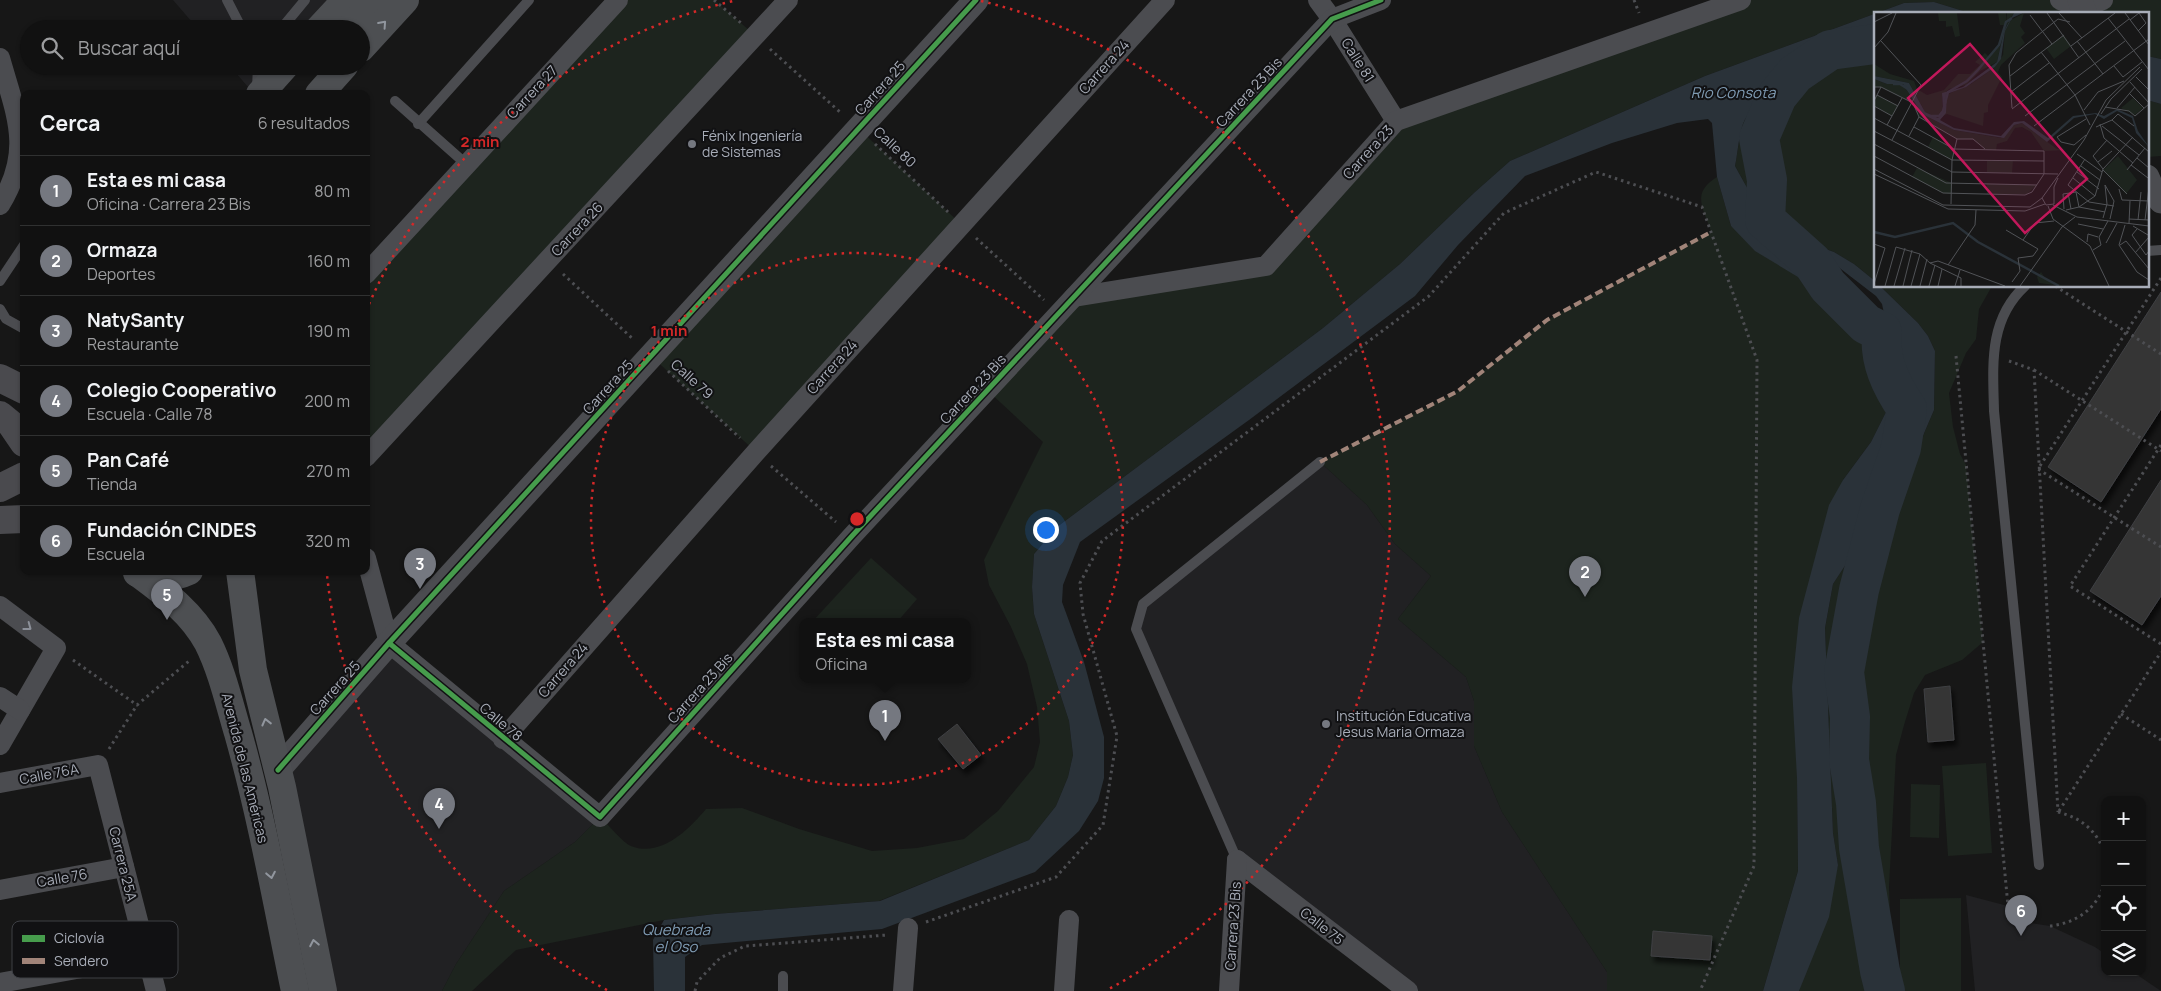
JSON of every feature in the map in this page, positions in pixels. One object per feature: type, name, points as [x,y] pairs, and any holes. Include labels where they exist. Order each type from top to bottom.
[{"type":"main road","points":[[327,20],[346,0]]},
{"type":"main road","points":[[357,20],[375,0]]},
{"type":"main road","points":[[370,38],[405,0]]},
{"type":"main road","points":[[262,90],[276,75]]},
{"type":"main road","points":[[310,90],[318,75]]},
{"type":"main road","points":[[323,90],[336,75]]},
{"type":"main road","points":[[0,415],[11,424],[20,436]]},
{"type":"main road","points":[[0,488],[20,478]]},
{"type":"main road","points":[[0,520],[20,519]]},
{"type":"main road","name":"Avenida de las Américas","points":[[140,575],[175,601],[194,621],[208,643],[222,679],[255,794],[295,991]]},
{"type":"main road","points":[[149,575],[161,577],[175,575]]},
{"type":"main road","points":[[241,575],[253,670],[278,770],[323,991]]},
{"type":"street","name":"Carrera 27","points":[[370,270],[618,0]]},
{"type":"street","name":"Carrera 26","points":[[370,453],[788,0]]},
{"type":"street","name":"Carrera 25","points":[[278,770],[389,643],[976,0]]},
{"type":"street","name":"Carrera 24","points":[[503,739],[756,452],[1165,0]]},
{"type":"street","name":"Calle 81","points":[[1318,0],[1396,121]]},
{"type":"street","name":"Carrera 23 Bis","points":[[600,817],[852,536],[1332,19],[1381,0]]},
{"type":"street","name":"Carrera 23","points":[[1074,297],[1266,266],[1396,121],[1742,0]]},
{"type":"street","points":[[2060,0],[2088,5]]},
{"type":"street","points":[[0,58],[18,119],[20,136]]},
{"type":"street","points":[[0,205],[11,187],[18,168],[20,152]]},
{"type":"street","points":[[2148,179],[2152,189],[2161,201]]},
{"type":"street","points":[[370,573],[389,643]]},
{"type":"street","points":[[0,606],[56,648],[0,745]]},
{"type":"street","name":"Calle 78","points":[[389,643],[503,739],[600,817]]},
{"type":"street","points":[[0,697],[20,710]]},
{"type":"street","name":"Calle 76A","points":[[0,783],[98,765]]},
{"type":"street","name":"Carrera 25A","points":[[98,765],[138,921]]},
{"type":"street","name":"Carrera 23 Bis","points":[[1229,991],[1237,860]]},
{"type":"street","name":"Calle 75","points":[[1237,860],[1401,989]]},
{"type":"street","name":"Calle 76","points":[[0,890],[124,867]]},
{"type":"street","points":[[1064,991],[1068,920]]},
{"type":"street","points":[[903,991],[908,928]]},
{"type":"street","points":[[0,983],[27,978]]},
{"type":"street","name":"Carrera 25A","points":[[153,978],[156,991]]},
{"type":"lane","points":[[227,0],[237,20]]},
{"type":"lane","points":[[288,20],[305,0]]},
{"type":"lane","points":[[418,124],[529,0]]},
{"type":"lane","points":[[258,75],[258,90]]},
{"type":"lane","points":[[395,101],[418,124],[466,164]]},
{"type":"lane","points":[[2148,251],[2161,250]]},
{"type":"lane","points":[[0,281],[20,252]]},
{"type":"lane","points":[[2023,288],[2016,294],[2003,315],[1993,355],[1994,412],[2038,865]]},
{"type":"lane","points":[[0,309],[6,319],[20,327]]},
{"type":"lane","points":[[1237,860],[1136,629],[1143,604],[1320,462]]},
{"type":"lane","points":[[783,976],[783,991]]},
{"type":"path","points":[[1700,991],[1754,866],[1757,370],[1757,360],[1702,207]]},
{"type":"path","points":[[2038,469],[2161,278]]},
{"type":"path","points":[[2058,288],[2161,354]]},
{"type":"path","points":[[1993,355],[2034,370],[2160,450]]},
{"type":"path","points":[[1956,356],[2008,906]]},
{"type":"path","points":[[2034,370],[2058,812]]},
{"type":"path","points":[[2161,445],[2160,450],[2070,586],[2161,644]]},
{"type":"path","points":[[2038,469],[2161,548]]},
{"type":"path","points":[[98,765],[137,705],[208,643]]},
{"type":"path","points":[[56,648],[137,705]]},
{"type":"path","points":[[2058,812],[2161,652]]},
{"type":"path","points":[[2121,714],[2161,740]]},
{"type":"path","points":[[2058,812],[2069,815],[2088,826],[2096,835],[2101,846]]},
{"type":"path","points":[[2050,926],[2072,921],[2082,915],[2098,899],[2103,886]]},
{"type":"shaded area","points":[[173,0],[346,0],[327,20],[190,20]]},
{"type":"shaded area","points":[[618,0],[714,0],[756,36],[370,453],[370,270]]},
{"type":"shaded area","points":[[1741,0],[2161,0],[2161,59],[2148,56],[2148,12],[1966,12],[1934,2],[1904,3],[1879,12],[1874,12],[1874,14],[1705,76],[1510,161],[1400,264],[1323,328],[1057,527],[1034,554],[1032,587],[1034,614],[1069,721],[1073,755],[1068,777],[1056,806],[1029,840],[879,901],[664,920],[516,950],[472,991],[442,991],[456,964],[504,891],[575,842],[600,817],[628,844],[642,849],[653,848],[673,840],[683,833],[706,809],[742,808],[799,829],[872,851],[917,848],[964,839],[998,811],[1034,767],[1040,742],[1037,707],[1027,664],[1011,627],[989,585],[984,560],[1043,442],[987,390],[1074,297],[1266,266],[1396,121]]},
{"type":"shaded area","points":[[1874,55],[1874,280],[1854,264],[1834,252],[1781,233],[1765,220],[1735,166],[1744,123],[1757,102],[1786,80],[1820,68]]},
{"type":"shaded area","points":[[238,75],[275,75],[258,90],[251,90]]},
{"type":"shaded area","points":[[2148,100],[2161,104],[2161,156],[2148,157]]},
{"type":"shaded area","points":[[859,129],[961,224],[756,452],[651,356]]},
{"type":"shaded area","points":[[1717,177],[1731,226],[1821,294],[1859,326],[1880,350],[1893,372],[1893,398],[1871,442],[1843,480],[1797,778],[1798,871],[1763,991],[1607,991],[1607,972],[1502,812],[1474,746],[1474,701],[1466,677],[1398,619],[1431,576],[1395,544],[1367,505],[1320,462],[1458,391],[1547,320],[1711,232],[1701,202],[1701,196],[1709,183]]},
{"type":"shaded area","points":[[1882,288],[1991,288],[1979,309],[1976,339],[1966,353],[1949,393],[1953,427],[1960,454],[1966,465],[1983,642],[1962,660],[1925,675],[1914,693],[1896,755],[1889,887],[1893,991],[1799,991],[1838,865],[1833,833],[1825,628],[1833,584],[1852,555],[1888,487],[1919,445],[1934,410],[1935,351],[1928,336],[1918,323]]},
{"type":"shaded area","name":"Institución Educativa Jesus Maria Ormaza","points":[[1320,462],[1367,505],[1395,544],[1431,576],[1398,619],[1466,677],[1474,701],[1474,746],[1502,812],[1607,972],[1607,991],[1408,991],[1237,860],[1136,629],[1143,604]]},
{"type":"shaded area","points":[[871,558],[917,599],[900,618],[816,618]]},
{"type":"shaded area","points":[[389,643],[600,817],[575,842],[504,891],[456,964],[442,991],[323,991],[278,770]]},
{"type":"shaded area","points":[[1986,763],[1992,853],[1948,856],[1942,766]]},
{"type":"shaded area","points":[[1911,784],[1940,785],[1939,838],[1910,837]]},
{"type":"shaded area","points":[[1966,895],[2008,906],[2009,911],[2019,918],[2031,923],[2050,926],[2095,947],[2101,951],[2101,976],[2139,976],[2161,991],[1975,991]]},
{"type":"shaded area","points":[[1961,898],[1961,991],[1900,991],[1900,899]]},
{"type":"water","points":[[1934,2],[1966,12],[1879,12],[1904,3]]},
{"type":"water","points":[[1874,14],[1874,55],[1803,73],[1786,80],[1771,90],[1758,102],[1744,122],[1740,134],[1735,166],[1765,220],[1781,233],[1834,252],[1854,264],[1874,280],[1874,288],[1882,288],[1918,323],[1928,336],[1935,351],[1934,410],[1919,445],[1888,487],[1852,555],[1833,584],[1825,628],[1833,833],[1838,865],[1829,917],[1799,991],[1763,991],[1798,871],[1797,778],[1792,687],[1799,618],[1829,505],[1843,480],[1871,442],[1893,398],[1893,373],[1880,350],[1859,326],[1803,280],[1755,251],[1731,226],[1717,177],[1712,123],[1708,119],[1677,123],[1612,143],[1525,176],[1458,245],[1415,296],[1249,420],[1080,542],[1063,585],[1062,602],[1084,662],[1104,737],[1104,778],[1098,801],[1079,831],[1035,872],[882,929],[702,945],[685,957],[685,991],[654,991],[653,940],[664,920],[715,914],[880,901],[1029,840],[1056,806],[1068,777],[1073,755],[1069,721],[1034,614],[1032,587],[1034,554],[1057,527],[1323,328],[1400,264],[1510,161],[1705,76]],"holes":[[[1813,262],[1837,266],[1876,296],[1882,304],[1885,318],[1881,332],[1874,329],[1855,313],[1834,291]]]},
{"type":"water","points":[[2148,56],[2161,59],[2161,104],[2148,100]]},
{"type":"building","points":[[2161,292],[2161,409],[2101,502],[2048,467]]},
{"type":"building","points":[[2161,480],[2161,596],[2142,625],[2090,591]]},
{"type":"building","points":[[1950,686],[1954,740],[1928,742],[1924,689]]},
{"type":"building","points":[[957,724],[981,755],[963,769],[938,739]]},
{"type":"building","points":[[1653,931],[1712,936],[1710,960],[1651,956]]},
{"type":"waterway","name":"Rio Consota","points":[[1874,44],[1830,50],[1795,74],[1777,96],[1759,138],[1767,180],[1765,220],[1812,262],[1828,286],[1866,324],[1882,332],[1884,363],[1891,382],[1907,409],[1901,448],[1880,509],[1859,590],[1844,672],[1850,717],[1849,760],[1856,803],[1859,848],[1885,991]]},
{"type":"marked path","points":[[1320,462],[1458,391],[1547,320],[1711,232]]},
{"type":"cycle path","points":[[278,770],[389,643],[976,0]]},
{"type":"cycle path","points":[[389,643],[600,817],[852,536],[1332,19],[1381,0]]},
{"type":"place","name":"Fénix Ingeniería de Sistemas","points":[[692,144]]},
{"type":"place","name":"NatySanty","points":[[420,589]]},
{"type":"place","name":"Ormaza","points":[[1585,597]]},
{"type":"place","name":"Pan Café","points":[[167,620]]},
{"type":"place","name":"Institución Educativa Jesus Maria Ormaza","points":[[1326,724]]},
{"type":"place","name":"Esta es mi casa","points":[[885,741]]},
{"type":"place","name":"Colegio Cooperativo","points":[[439,829]]},
{"type":"place","name":"Fundación CINDES","points":[[2021,936]]},
{"type":"water label","name":"Quebrada el Oso","points":[[676,938]]}]
